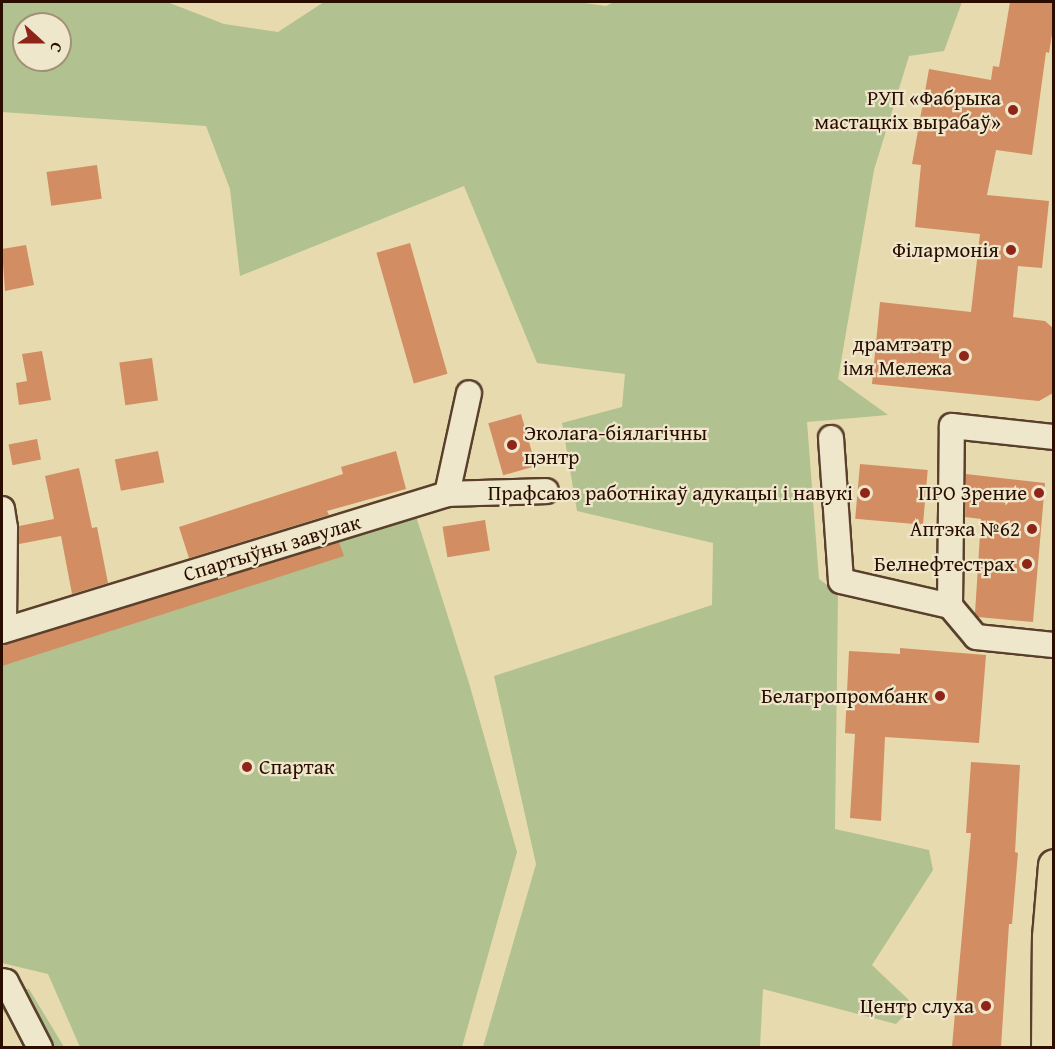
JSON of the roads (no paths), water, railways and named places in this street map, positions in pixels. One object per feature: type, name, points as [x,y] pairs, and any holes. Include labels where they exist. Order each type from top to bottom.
[{"type":"main road","points":[[1047,1047],[1048,938],[1053,865]]},
{"type":"street","points":[[447,494],[469,393]]},
{"type":"street","points":[[950,606],[952,426],[1053,437]]},
{"type":"street","points":[[831,438],[841,581],[950,606],[976,637],[1053,645]]},
{"type":"street","name":"Спартыўны завулак","points":[[3,631],[447,494],[546,491]]},
{"type":"street","points":[[2,509],[5,528],[3,631]]},
{"type":"street","points":[[2,981],[6,982],[40,1047]]},
{"type":"place","name":"РУП «Фабрыка мастацкіх вырабаў»","points":[[1013,110]]},
{"type":"place","name":"Філармонія","points":[[1011,250]]},
{"type":"place","name":"драмтэатр імя Мележа","points":[[964,356]]},
{"type":"place","name":"Эколага-біялагічны цэнтр","points":[[512,445]]},
{"type":"place","name":"Прафсаюз работнікаў адукацыі і навукі","points":[[865,493]]},
{"type":"place","name":"ПРО Зрение","points":[[1039,493]]},
{"type":"place","name":"Аптэка №62","points":[[1032,529]]},
{"type":"place","name":"Белнефтестрах","points":[[1027,564]]},
{"type":"place","name":"Белагропромбанк","points":[[940,696]]},
{"type":"place","name":"Спартак","points":[[247,767]]},
{"type":"place","name":"Центр слуха","points":[[986,1006]]}]
